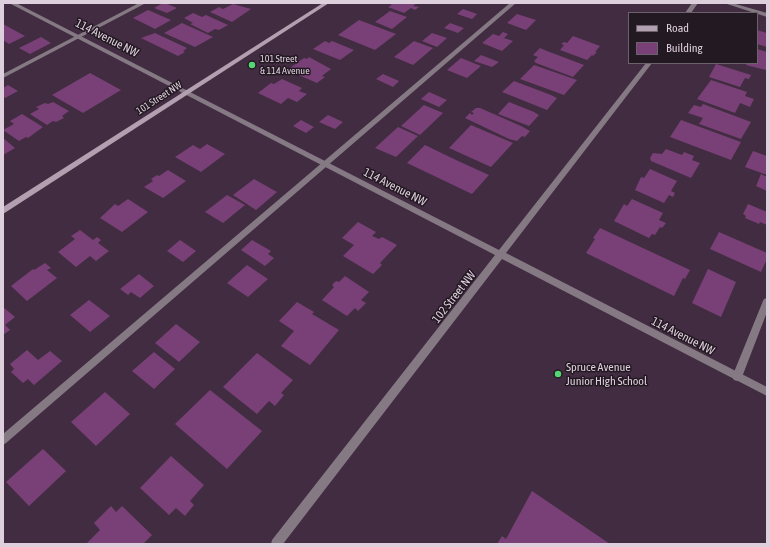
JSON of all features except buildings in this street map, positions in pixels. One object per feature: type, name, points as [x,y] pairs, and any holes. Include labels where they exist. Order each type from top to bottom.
[{"type":"street","name":"114 Avenue NW","points":[[12,3],[767,392]]},
{"type":"street","points":[[3,76],[143,3]]},
{"type":"street","name":"101 Street NW","points":[[3,211],[326,3]]},
{"type":"street","points":[[3,440],[513,3]]},
{"type":"street","points":[[689,12],[695,3]]},
{"type":"street","points":[[727,3],[757,12]]},
{"type":"street","name":"102 Street NW","points":[[276,544],[648,64]]},
{"type":"street","points":[[738,377],[767,301]]},
{"type":"place","name":"101 Street & 114 Avenue","points":[[252,65]]},
{"type":"place","name":"Spruce Avenue Junior High School","points":[[558,374]]}]
